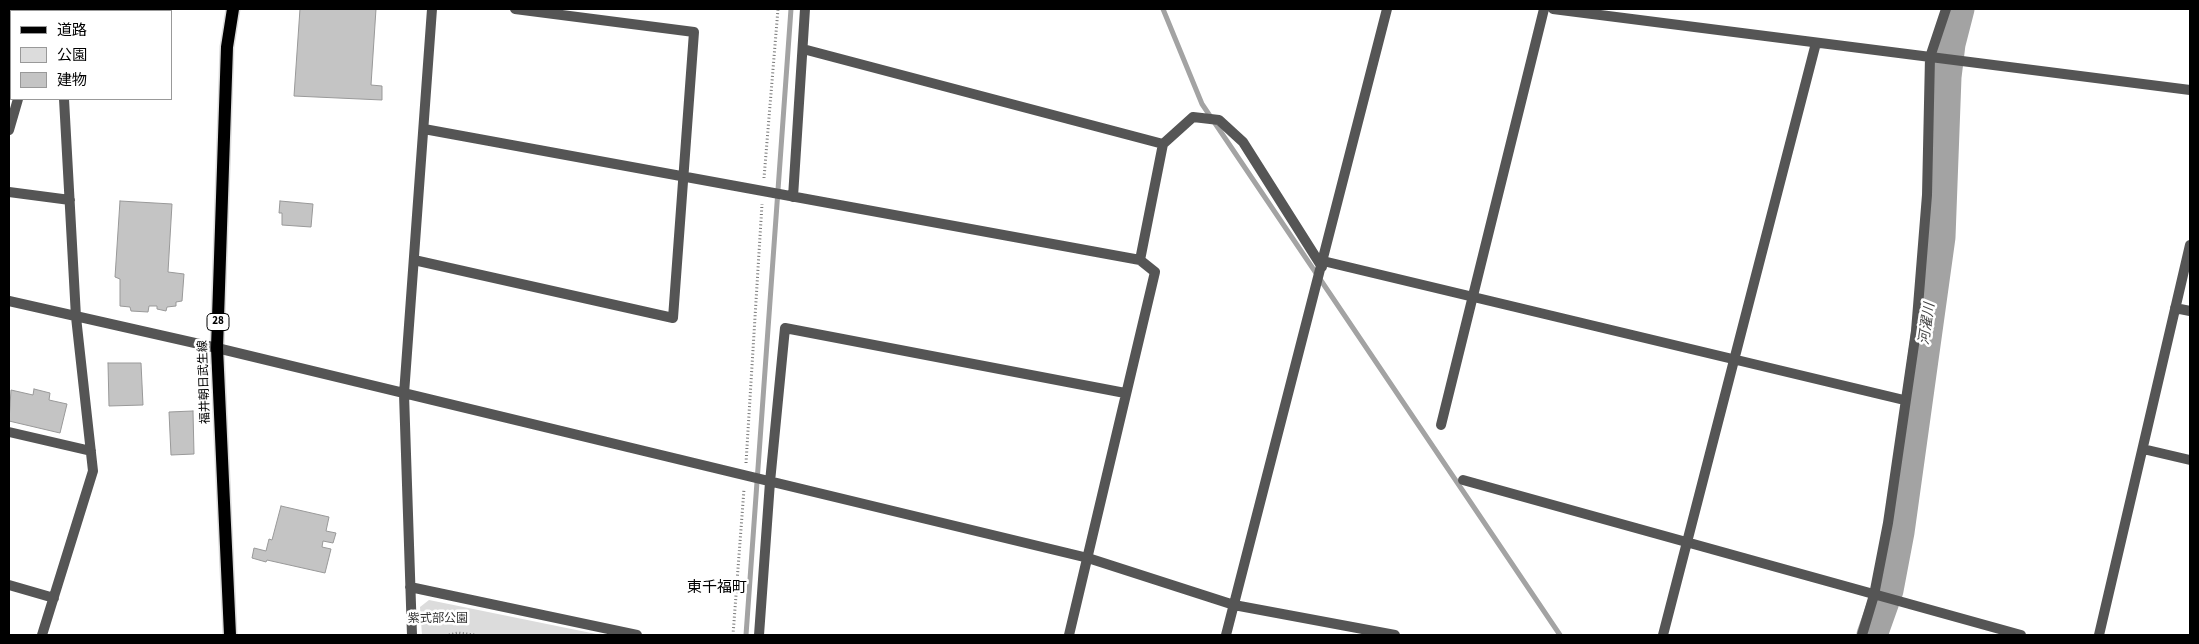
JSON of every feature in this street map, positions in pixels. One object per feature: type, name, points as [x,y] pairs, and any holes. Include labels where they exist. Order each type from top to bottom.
[{"type":"main road","name":"福井朝日武生線","points":[[230,635],[217,348],[227,47],[233,9]]},
{"type":"street","points":[[412,635],[404,394],[432,9]]},
{"type":"street","points":[[414,260],[673,318],[685,177],[694,32],[515,9]]},
{"type":"street","points":[[793,197],[805,9]]},
{"type":"street","points":[[1226,635],[1323,264],[1387,9]]},
{"type":"street","points":[[1441,425],[1544,9]]},
{"type":"street","points":[[1553,9],[1613,13],[1816,43],[2190,90]]},
{"type":"street","points":[[1862,635],[1874,595],[1888,523],[1904,400],[1916,331],[1925,234],[1929,146],[1930,57],[1946,9]]},
{"type":"street","points":[[1663,635],[1816,43]]},
{"type":"street","points":[[803,48],[1163,144]]},
{"type":"street","points":[[9,130],[18,100]]},
{"type":"street","points":[[42,635],[93,471],[76,317],[64,100]]},
{"type":"street","points":[[1140,260],[1163,144],[1192,117],[1219,120],[1243,142],[1323,264],[1472,296],[1904,400]]},
{"type":"street","points":[[424,129],[1140,260],[1155,272],[1069,635]]},
{"type":"street","points":[[9,192],[70,200]]},
{"type":"street","points":[[2099,635],[2190,245]]},
{"type":"street","points":[[9,301],[217,348],[1088,558],[1234,604],[1395,635]]},
{"type":"street","points":[[2175,308],[2190,311]]},
{"type":"street","points":[[759,635],[770,482],[785,328],[1126,393]]},
{"type":"street","points":[[9,432],[91,451]]},
{"type":"street","points":[[2143,449],[2190,460]]},
{"type":"street","points":[[1463,480],[2021,635]]},
{"type":"street","points":[[9,585],[54,598]]},
{"type":"street","points":[[410,587],[637,635]]},
{"type":"path","points":[[733,635],[763,192],[778,9]]},
{"type":"path","points":[[449,635],[458,632],[475,635]]},
{"type":"green space","name":"紫式部公園","points":[[429,600],[601,635],[422,635],[420,607]]},
{"type":"building","points":[[300,9],[376,9],[371,85],[382,86],[382,100],[294,96]]},
{"type":"building","points":[[120,201],[172,204],[168,272],[184,274],[182,301],[176,302],[176,306],[167,307],[166,311],[157,309],[157,306],[149,306],[148,312],[131,311],[130,307],[120,306],[120,279],[115,277]]},
{"type":"building","points":[[280,201],[313,204],[311,227],[282,225],[282,213],[279,213]]},
{"type":"building","points":[[108,363],[141,363],[143,405],[109,406]]},
{"type":"building","points":[[34,389],[50,393],[49,400],[67,404],[60,433],[9,421],[11,390],[33,395]]},
{"type":"building","points":[[193,411],[194,454],[171,455],[169,412]]},
{"type":"building","points":[[281,506],[329,517],[326,531],[336,533],[333,543],[323,541],[322,547],[331,549],[325,573],[252,558],[254,548],[266,551],[269,539],[272,540]]},
{"type":"waterway","points":[[746,635],[791,9]]},
{"type":"waterway","points":[[1163,9],[1202,104],[1560,635]]},
{"type":"waterway","name":"河濯川","points":[[1872,635],[1888,590],[1899,532],[1940,237],[1946,77],[1950,44],[1959,9]]},
{"type":"district","name":"東千福町","points":[[717,589]]}]
